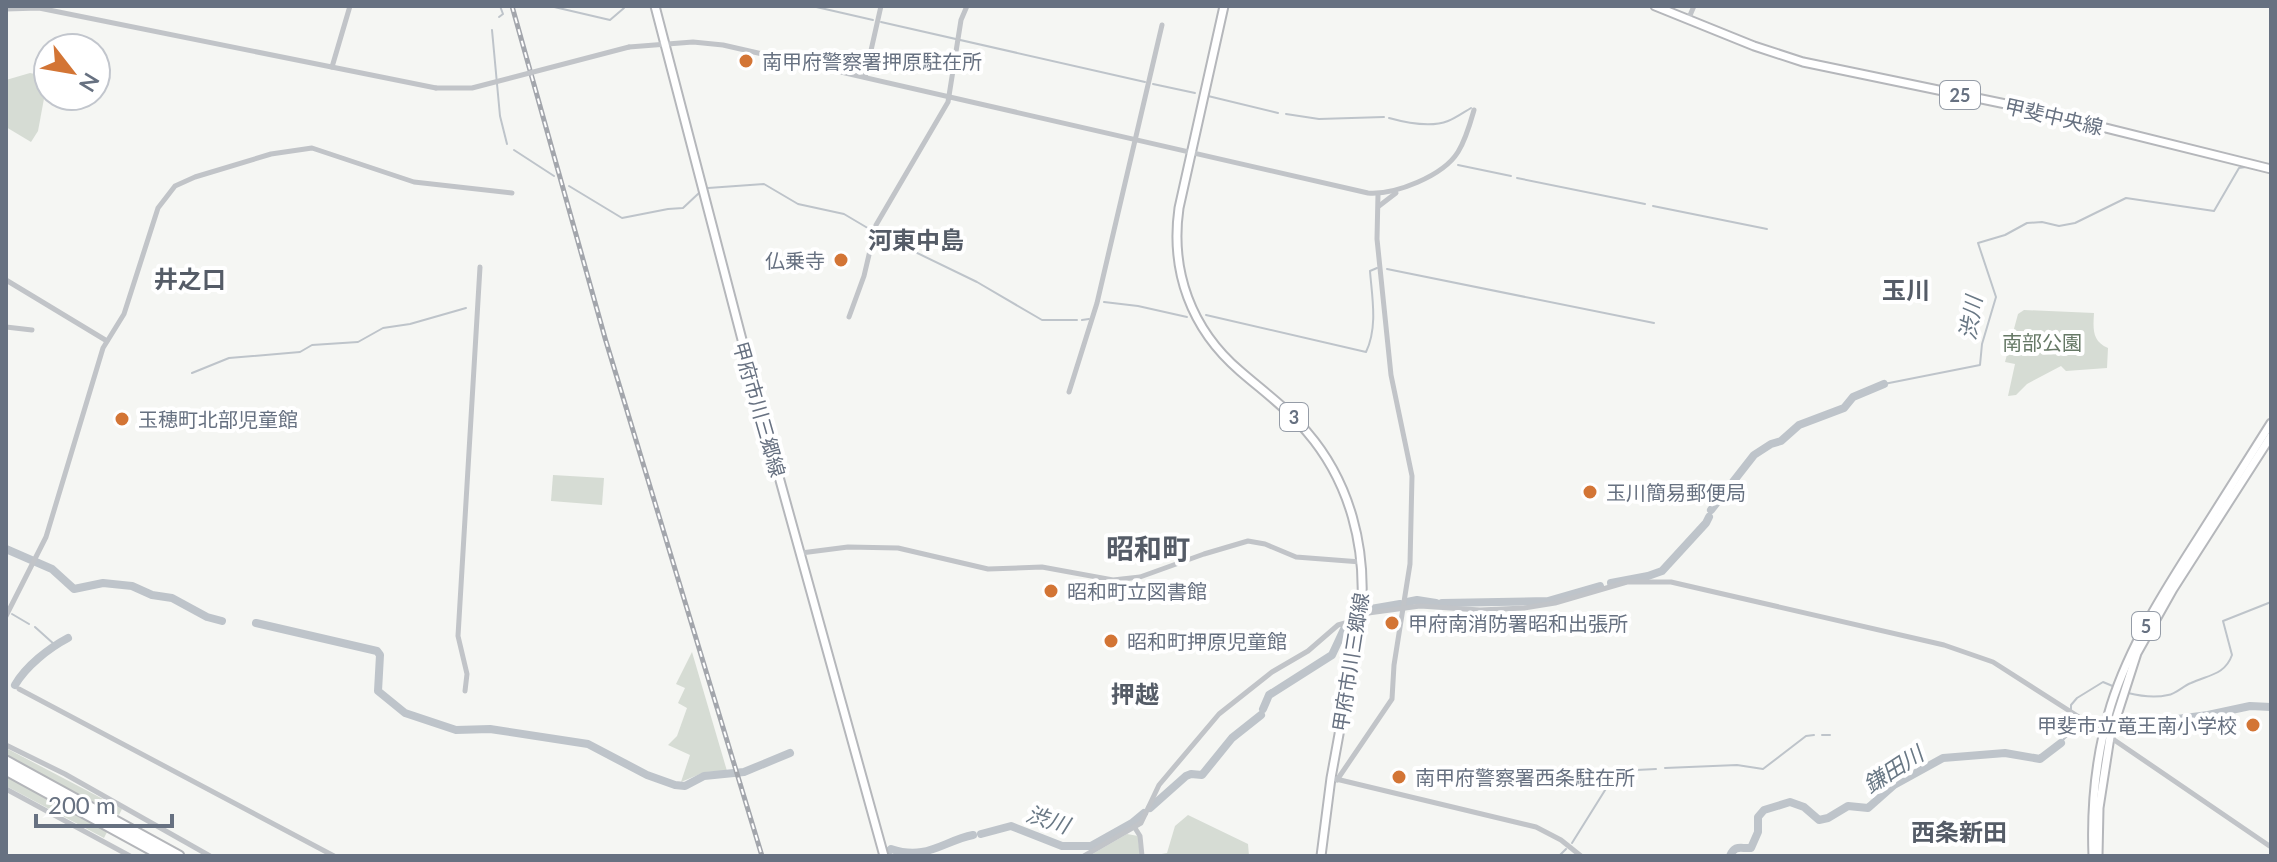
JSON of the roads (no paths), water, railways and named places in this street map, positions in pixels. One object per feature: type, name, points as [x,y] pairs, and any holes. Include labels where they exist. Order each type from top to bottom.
[{"type":"highway","points":[[6,761],[179,856]]},
{"type":"highway","points":[[6,770],[163,856]]},
{"type":"main road","name":"甲府市川三郷線","points":[[655,6],[739,334],[884,855]]},
{"type":"main road","name":"甲府市川三郷線","points":[[1224,6],[1190,152],[1176,234],[1179,271],[1185,294],[1201,327],[1217,349],[1288,411],[1325,456],[1341,484],[1352,514],[1361,562],[1361,614],[1321,856]]},
{"type":"main road","name":"甲斐中央線","points":[[1655,6],[1754,46],[1805,62],[2025,108],[2271,169]]},
{"type":"main road","name":"5","points":[[2096,856],[2093,793],[2118,685],[2139,637],[2271,423]]},
{"type":"main road","name":"5","points":[[2107,735],[2127,679],[2150,629],[2271,436]]},
{"type":"street","points":[[332,67],[350,6]]},
{"type":"street","points":[[865,77],[881,6]]},
{"type":"street","points":[[849,317],[864,276],[876,225],[942,115],[949,97],[962,14],[967,6]]},
{"type":"street","points":[[1688,20],[1694,6]]},
{"type":"street","points":[[6,9],[39,8],[436,88],[472,88],[629,47],[693,42],[723,45],[1378,194],[1400,190]]},
{"type":"street","points":[[1069,392],[1097,303],[1162,25]]},
{"type":"street","points":[[1378,209],[1400,190],[1443,166],[1456,155],[1474,110]]},
{"type":"street","points":[[6,616],[46,537],[107,341],[124,314],[158,208],[171,190],[181,182],[271,154],[312,148],[414,182],[512,193]]},
{"type":"street","points":[[1378,194],[1378,247],[1391,375],[1412,476],[1410,564],[1390,705],[1334,779],[1536,827],[1561,840],[1581,856]]},
{"type":"street","points":[[465,691],[467,674],[458,636],[480,267]]},
{"type":"street","points":[[6,280],[107,341]]},
{"type":"street","points":[[6,327],[32,330]]},
{"type":"street","points":[[801,553],[848,547],[898,548],[988,569],[1042,567],[1113,580],[1140,577],[1248,541],[1265,544],[1296,557],[1361,562]]},
{"type":"street","points":[[1084,856],[1141,823],[1159,785],[1210,721],[1272,672],[1308,651],[1338,625],[1352,621],[1361,614],[1404,607],[1508,610],[1555,603],[1627,582],[1671,582],[1970,653],[1993,662],[2271,847]]},
{"type":"street","points":[[19,689],[334,856]]},
{"type":"street","points":[[6,745],[65,774],[210,856]]},
{"type":"street","points":[[6,789],[130,856]]},
{"type":"street","points":[[1135,828],[1140,836],[1142,856]]},
{"type":"waterway","points":[[499,17],[503,14],[500,6]]},
{"type":"waterway","points":[[550,6],[610,20],[624,8]]},
{"type":"waterway","points":[[812,6],[873,20]]},
{"type":"waterway","points":[[881,22],[1145,82]]},
{"type":"waterway","points":[[492,30],[500,116],[507,144]]},
{"type":"waterway","points":[[1153,84],[1195,93]]},
{"type":"waterway","points":[[1208,96],[1278,113]]},
{"type":"waterway","points":[[1389,118],[1434,124],[1451,120],[1471,108]]},
{"type":"waterway","points":[[1286,114],[1319,119],[1384,117]]},
{"type":"waterway","points":[[514,150],[554,176]]},
{"type":"waterway","points":[[1458,165],[1511,176]]},
{"type":"waterway","name":"渋川","points":[[1884,384],[1980,365],[1982,344],[1996,297],[1978,243],[2005,235],[2027,223],[2059,226],[2075,223],[2126,198],[2214,211],[2239,168],[2246,167]]},
{"type":"waterway","points":[[1517,178],[1645,204]]},
{"type":"waterway","points":[[708,188],[764,184],[798,204],[844,214],[871,230]]},
{"type":"waterway","points":[[569,186],[622,218],[683,208],[699,193]]},
{"type":"waterway","points":[[1653,206],[1767,229]]},
{"type":"waterway","points":[[878,234],[977,282],[1042,320],[1077,320]]},
{"type":"waterway","points":[[1206,315],[1366,352],[1373,322],[1370,271],[1377,268]]},
{"type":"waterway","points":[[1387,269],[1654,323]]},
{"type":"waterway","points":[[1104,302],[1187,317]]},
{"type":"waterway","points":[[192,373],[229,358],[300,352],[312,345],[358,342],[383,328],[410,324],[466,308]]},
{"type":"waterway","points":[[1082,320],[1089,319]]},
{"type":"waterway","name":"渋川","points":[[1711,510],[1754,455],[1781,441],[1799,425],[1844,408],[1853,397],[1884,384]]},
{"type":"waterway","name":"渋川","points":[[1611,583],[1662,571],[1709,517]]},
{"type":"waterway","points":[[6,549],[52,569],[74,589],[103,583],[132,586],[152,595],[172,598],[207,617],[222,621]]},
{"type":"waterway","name":"渋川","points":[[1442,603],[1548,601],[1600,586]]},
{"type":"waterway","name":"渋川","points":[[1407,602],[1436,603]]},
{"type":"waterway","points":[[2128,693],[2163,696],[2220,671],[2232,655],[2223,621],[2271,602]]},
{"type":"waterway","name":"渋川","points":[[1365,610],[1400,604]]},
{"type":"waterway","points":[[12,614],[29,624]]},
{"type":"waterway","points":[[256,623],[377,651],[380,655],[378,691],[405,713],[456,730],[490,729],[588,744],[647,775],[675,785],[685,786],[704,776],[744,772],[790,753]]},
{"type":"waterway","name":"渋川","points":[[1263,709],[1269,695],[1332,655],[1346,625]]},
{"type":"waterway","points":[[35,627],[55,645]]},
{"type":"waterway","points":[[15,685],[38,658],[68,638]]},
{"type":"waterway","points":[[2071,710],[2077,698],[2103,682],[2115,687]]},
{"type":"waterway","name":"鎌田川","points":[[2123,726],[2250,706],[2271,707]]},
{"type":"waterway","name":"渋川","points":[[1150,808],[1186,776],[1202,775],[1232,738],[1261,715]]},
{"type":"waterway","points":[[2052,751],[2070,733],[2072,716]]},
{"type":"waterway","points":[[1665,768],[1737,765],[1763,769],[1806,736],[1814,735]]},
{"type":"waterway","points":[[1822,735],[1830,735]]},
{"type":"waterway","name":"鎌田川","points":[[1730,856],[1736,848],[1751,848],[1758,832],[1758,817],[1764,810],[1790,802],[1804,807],[1819,820],[1828,818],[1848,806],[1868,808],[1894,785],[1943,758],[2005,753],[2040,759],[2061,743]]},
{"type":"waterway","points":[[1572,843],[1617,771],[1656,769]]},
{"type":"waterway","name":"渋川","points":[[981,834],[1011,826],[1062,846],[1091,846],[1144,813]]},
{"type":"waterway","name":"渋川","points":[[884,856],[891,849],[915,853],[973,835]]},
{"type":"waterway","points":[[1559,856],[1566,849]]},
{"type":"railway","points":[[512,6],[605,338],[762,856]]},
{"type":"place","name":"南甲府警察署押原駐在所","points":[[746,61]]},
{"type":"place","name":"仏乗寺","points":[[841,260]]},
{"type":"place","name":"玉穂町北部児童館","points":[[122,419]]},
{"type":"place","name":"玉川簡易郵便局","points":[[1590,492]]},
{"type":"place","name":"昭和町立図書館","points":[[1051,591]]},
{"type":"place","name":"甲府南消防署昭和出張所","points":[[1392,623]]},
{"type":"place","name":"昭和町押原児童館","points":[[1111,641]]},
{"type":"place","name":"甲斐市立竜王南小学校","points":[[2253,725]]},
{"type":"place","name":"南甲府警察署西条駐在所","points":[[1399,777]]},
{"type":"district","name":"河東中島","points":[[916,239]]},
{"type":"district","name":"井之口","points":[[190,278]]},
{"type":"district","name":"玉川","points":[[1906,289]]},
{"type":"district","name":"昭和町","points":[[1148,548]]},
{"type":"district","name":"押越","points":[[1135,693]]},
{"type":"district","name":"西条新田","points":[[1959,831]]},
{"type":"park label","name":"南部公園","points":[[2042,342]]}]
